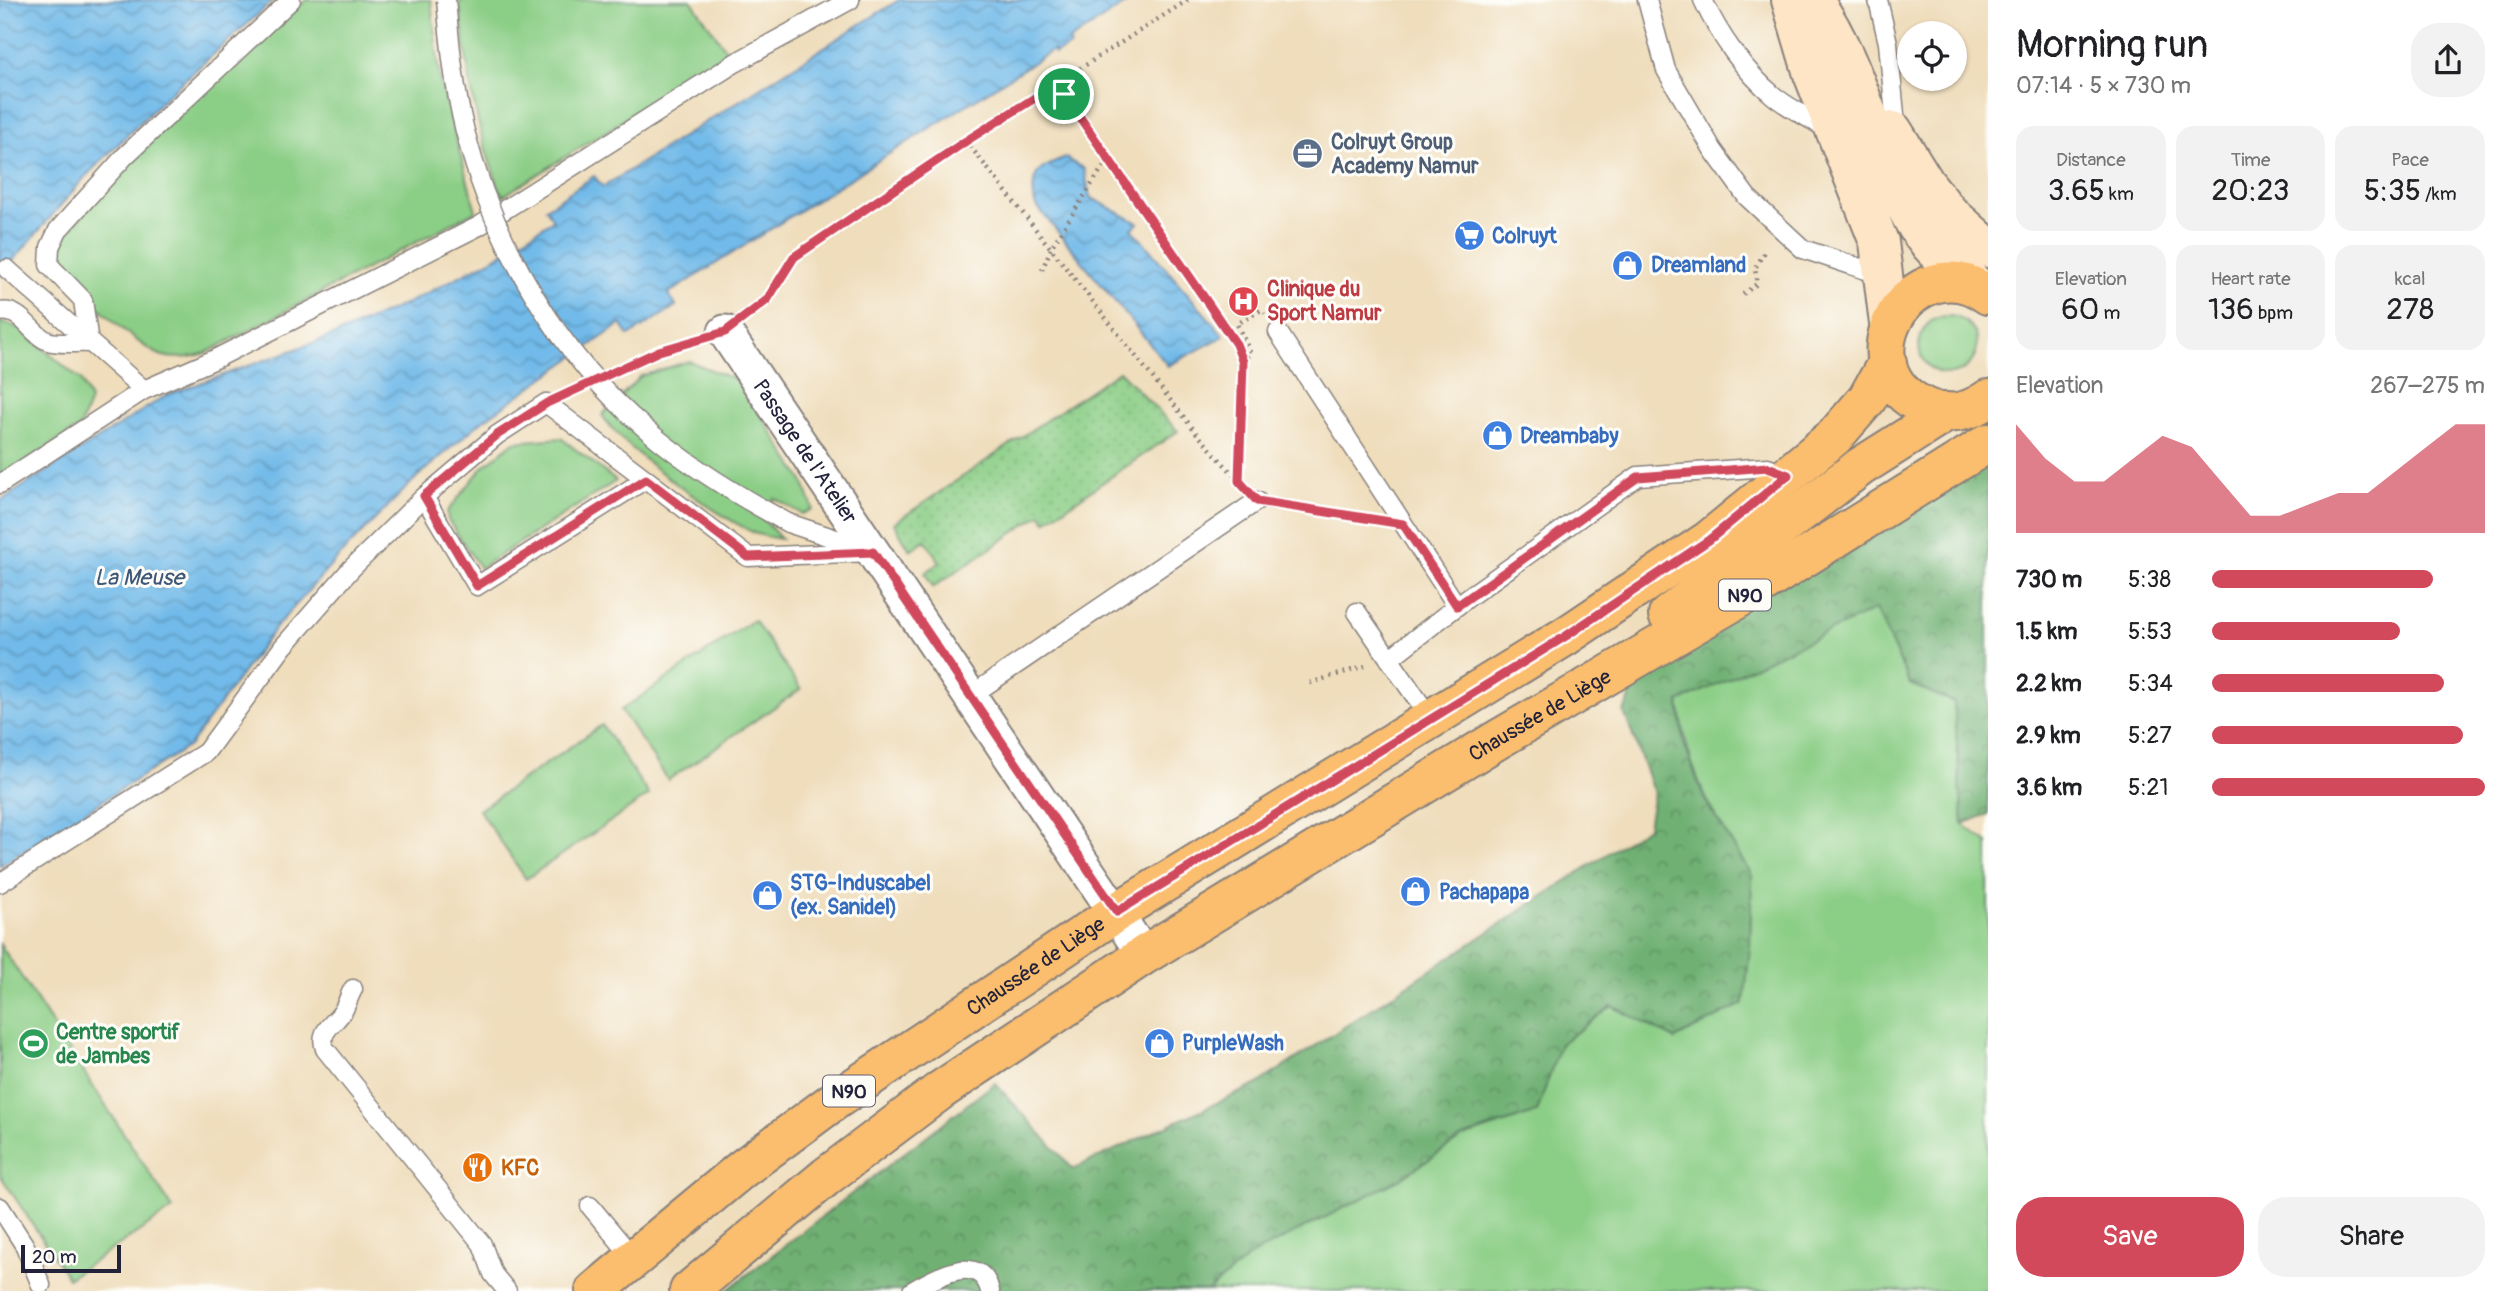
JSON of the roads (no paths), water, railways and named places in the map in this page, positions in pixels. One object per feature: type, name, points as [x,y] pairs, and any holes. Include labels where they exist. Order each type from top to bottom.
[{"type":"main road","points":[[1791,0],[1813,74],[1879,242],[1889,324]]},
{"type":"main road","points":[[1813,0],[1824,15],[1899,194],[1921,233],[1985,293]]},
{"type":"main road","points":[[1860,96],[1897,135],[1924,183],[1949,213],[1988,247]]},
{"type":"main road","points":[[1889,324],[1909,298],[1933,285],[1964,284],[1985,293]]},
{"type":"main road","name":"N90","points":[[1887,363],[1886,338],[1889,324]]},
{"type":"main road","points":[[1887,363],[1893,378],[1909,397],[1932,410],[1947,412]]},
{"type":"main road","name":"Chaussée de Liège","points":[[595,1291],[742,1168],[834,1101],[1117,912],[1566,636],[1698,547],[1788,475],[1842,427],[1867,399],[1887,363]]},
{"type":"main road","name":"N90","points":[[1497,740],[1731,569],[1860,467],[1947,412],[1970,409],[1988,399]]},
{"type":"main road","name":"Chaussée de Liège","points":[[689,1291],[827,1176],[942,1090],[1144,955],[1497,740],[1743,596],[1988,443]]},
{"type":"street","name":"Passage de l'Atelier","points":[[725,332],[1144,955]]},
{"type":"lane","points":[[89,342],[83,300],[49,265],[50,247],[58,230],[125,156],[292,0]]},
{"type":"lane","points":[[446,0],[451,55],[464,130],[480,180],[512,254],[571,348],[646,430],[731,492],[788,523],[873,552]]},
{"type":"lane","points":[[0,484],[144,390],[213,360],[479,226],[735,63],[849,0]]},
{"type":"lane","points":[[1647,0],[1666,71],[1726,169],[1747,197],[1803,248],[1884,276]]},
{"type":"lane","points":[[1703,0],[1716,28],[1751,73],[1775,97],[1836,134]]},
{"type":"lane","points":[[1878,0],[1888,43],[1897,135]]},
{"type":"lane","points":[[7,269],[144,390]]},
{"type":"lane","points":[[0,312],[6,311],[23,319],[48,341],[89,342]]},
{"type":"lane","points":[[1278,332],[1457,606]]},
{"type":"lane","points":[[0,883],[206,752],[283,647],[351,569],[424,496],[497,435],[547,403],[748,557],[873,552]]},
{"type":"lane","points":[[1389,659],[1457,606],[1638,477],[1768,467],[1788,475]]},
{"type":"lane","points":[[424,496],[477,586],[646,479]]},
{"type":"lane","points":[[970,696],[1257,501]]},
{"type":"lane","points":[[1357,612],[1430,719]]},
{"type":"lane","points":[[353,989],[342,1012],[325,1031],[322,1041],[326,1049],[482,1244],[493,1274],[507,1291]]},
{"type":"lane","points":[[590,1206],[634,1259]]},
{"type":"lane","points":[[0,1207],[25,1246],[41,1285]]},
{"type":"lane","points":[[912,1291],[949,1270],[975,1272],[988,1281],[990,1291]]},
{"type":"water","points":[[0,0],[274,0],[172,91],[85,177],[0,276]]},
{"type":"water","name":"La Meuse","points":[[899,0],[1131,0],[1069,41],[1071,45],[1055,54],[1053,50],[668,294],[676,306],[629,336],[621,324],[482,421],[418,476],[342,553],[276,627],[189,746],[0,866],[0,501],[167,395],[335,335],[410,302],[491,260],[553,220],[546,208],[594,176],[603,187]]},
{"type":"water","points":[[1066,158],[1084,169],[1090,197],[1138,223],[1132,229],[1224,336],[1168,366],[1035,204],[1033,185],[1038,173],[1048,165]]},
{"type":"place","name":"Colruyt Group Academy Namur","points":[[1308,154]]},
{"type":"place","name":"Colruyt","points":[[1469,236]]},
{"type":"place","name":"Dreamland","points":[[1628,265]]},
{"type":"place","name":"Clinique du Sport Namur","points":[[1244,301]]},
{"type":"place","name":"Dreambaby","points":[[1497,436]]},
{"type":"place","name":"Pachapapa","points":[[1416,892]]},
{"type":"place","name":"STG-Induscabel (ex. Sanidel)","points":[[767,895]]},
{"type":"place","name":"PurpleWash","points":[[1159,1043]]},
{"type":"place","name":"Centre sportif de Jambes","points":[[33,1044]]},
{"type":"place","name":"KFC","points":[[478,1168]]}]
